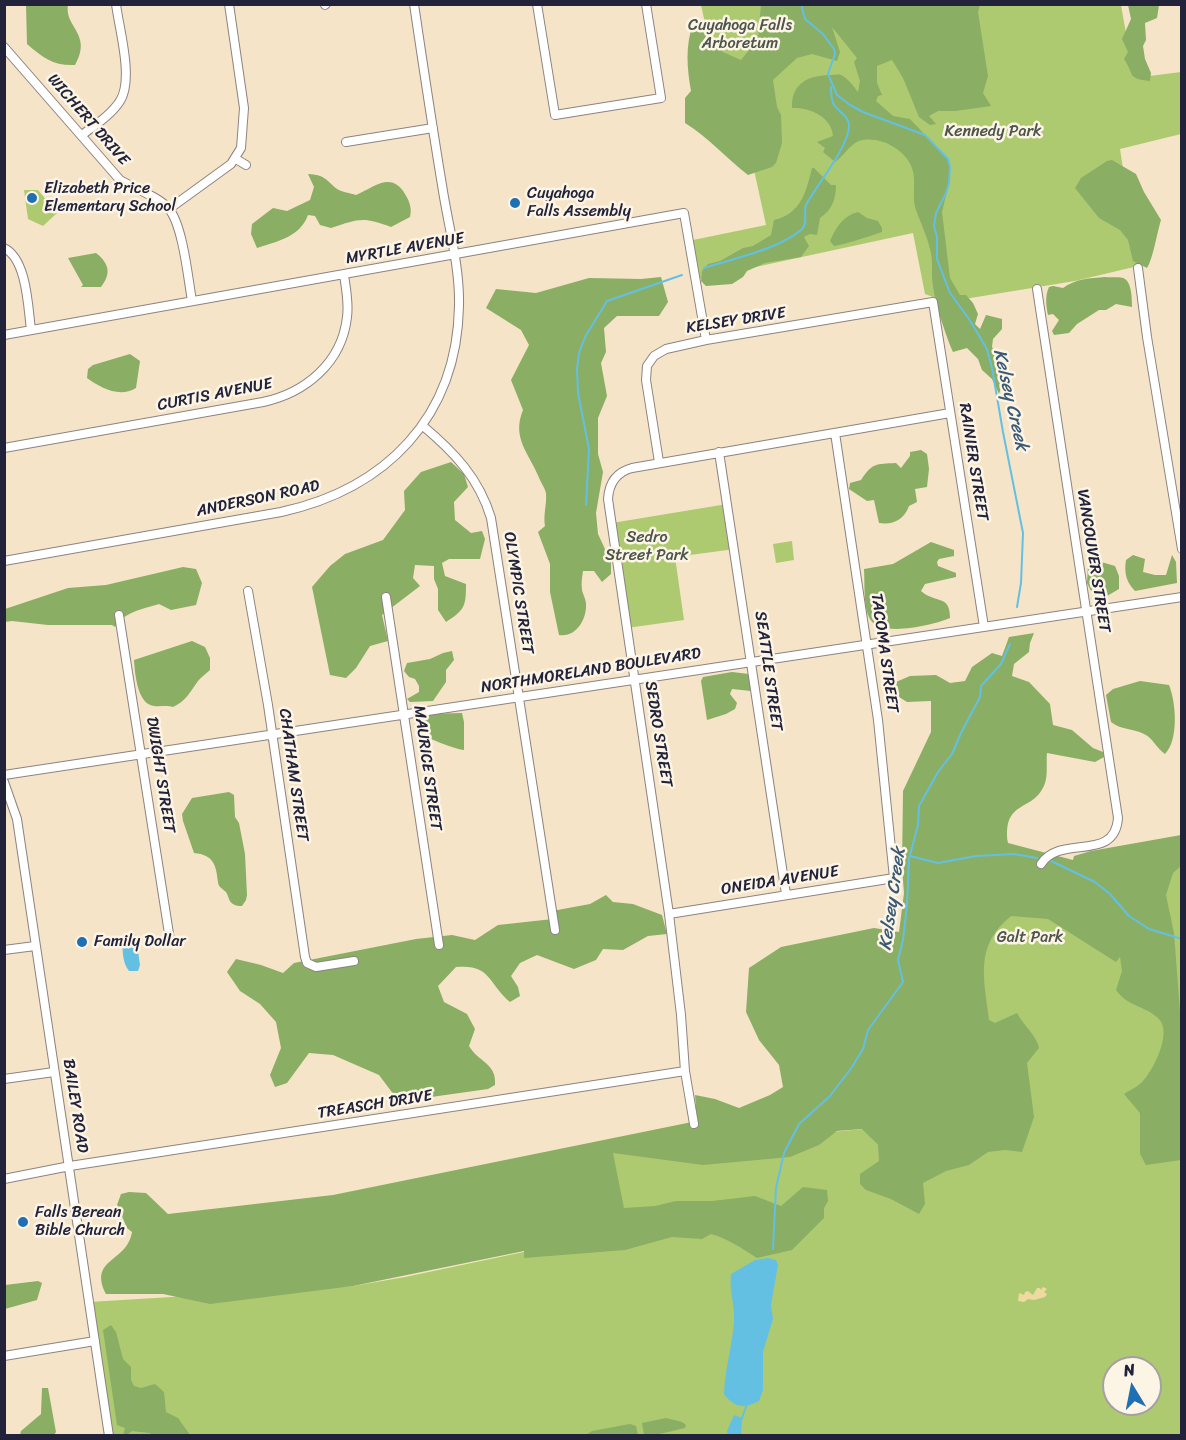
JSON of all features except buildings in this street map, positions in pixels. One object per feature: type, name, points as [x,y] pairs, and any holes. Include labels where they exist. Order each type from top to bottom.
[{"type":"street","points":[[82,135],[116,107],[126,87],[116,4]]},
{"type":"street","points":[[192,301],[181,237],[169,209],[231,164],[241,148],[244,108],[229,4]]},
{"type":"street","name":"ANDERSON ROAD","points":[[4,561],[313,505],[344,492],[375,474],[423,426],[446,380],[456,345],[459,304],[454,255],[414,4]]},
{"type":"street","points":[[537,4],[555,115],[661,98],[646,4]]},
{"type":"street","name":"WICHERT DRIVE","points":[[4,47],[120,180],[169,209]]},
{"type":"street","points":[[346,142],[433,128]]},
{"type":"street","points":[[236,159],[246,165]]},
{"type":"street","name":"MYRTLE AVENUE","points":[[4,335],[684,213],[706,340]]},
{"type":"street","points":[[4,248],[16,257],[21,270],[32,330]]},
{"type":"street","points":[[1138,268],[1182,549]]},
{"type":"street","name":"CURTIS AVENUE","points":[[4,448],[263,402],[301,389],[319,375],[339,346],[348,303],[344,275]]},
{"type":"street","name":"VANCOUVER STREET","points":[[1036,289],[1118,818],[1116,832],[1112,837],[1098,844],[1050,853],[1041,864]]},
{"type":"street","name":"KELSEY DRIVE","points":[[659,462],[646,380],[648,366],[654,356],[666,349],[706,340],[933,302]]},
{"type":"street","name":"RAINIER STREET","points":[[933,302],[984,627]]},
{"type":"street","name":"SEDRO STREET","points":[[694,1124],[685,1071],[669,914],[608,492],[610,485],[620,472],[626,469],[950,412]]},
{"type":"street","name":"OLYMPIC STREET","points":[[423,426],[458,457],[487,505],[495,537],[555,930]]},
{"type":"street","name":"TACOMA STREET","points":[[835,433],[883,756],[894,878]]},
{"type":"street","name":"SEATTLE STREET","points":[[719,452],[786,894]]},
{"type":"street","name":"CHATHAM STREET","points":[[248,591],[307,963],[316,967],[354,960]]},
{"type":"street","name":"MAURICE STREET","points":[[386,597],[439,945]]},
{"type":"street","name":"NORTHMORELAND BOULEVARD","points":[[4,775],[1182,597]]},
{"type":"street","name":"DWIGHT STREET","points":[[119,615],[170,940]]},
{"type":"street","name":"BAILEY ROAD","points":[[4,782],[16,819],[109,1436]]},
{"type":"street","name":"ONEIDA AVENUE","points":[[669,914],[894,878]]},
{"type":"street","points":[[4,950],[35,946]]},
{"type":"street","name":"TREASCH DRIVE","points":[[4,1179],[70,1166],[685,1071]]},
{"type":"street","points":[[4,1079],[54,1072]]},
{"type":"street","points":[[4,1356],[95,1341]]},
{"type":"green space","points":[[26,5],[68,5],[68,13],[80,38],[81,46],[75,65],[49,60],[27,44]]},
{"type":"green space","name":"Kennedy Park","points":[[701,5],[1121,5],[1134,78],[1181,72],[1181,134],[1120,149],[1138,266],[1075,281],[946,302],[925,294],[913,233],[700,279],[693,240],[766,225],[747,138],[712,55]]},
{"type":"green space","points":[[761,5],[980,5],[978,12],[988,76],[983,93],[991,106],[938,111],[929,116],[936,124],[930,125],[919,117],[903,78],[892,60],[877,66],[877,83],[882,95],[878,96],[876,101],[893,116],[910,119],[948,159],[949,183],[942,212],[950,278],[960,295],[966,295],[973,303],[978,314],[975,324],[980,329],[986,315],[1002,319],[1002,329],[993,339],[992,347],[1003,364],[1009,368],[1009,373],[999,394],[992,379],[982,370],[978,359],[967,348],[953,352],[950,345],[936,301],[932,282],[931,253],[916,210],[913,173],[909,161],[890,145],[867,140],[855,143],[835,162],[823,152],[825,148],[817,142],[833,136],[829,123],[812,111],[792,108],[792,99],[798,87],[809,79],[823,75],[841,75],[858,92],[860,81],[854,62],[857,58],[832,27],[840,52],[837,61],[812,54],[797,58],[773,80],[777,107],[781,115],[782,143],[776,163],[772,167],[748,175],[685,123],[685,98],[691,91],[688,57],[693,24],[704,25],[723,52],[741,60],[758,39]]},
{"type":"green space","points":[[1128,5],[1159,5],[1157,18],[1145,23],[1146,40],[1143,46],[1151,73],[1150,81],[1132,76],[1124,59],[1128,52],[1122,39],[1131,19]]},
{"type":"green space","points":[[1112,160],[1136,174],[1161,220],[1147,268],[1133,261],[1128,240],[1120,230],[1099,218],[1075,188],[1081,178]]},
{"type":"green space","points":[[812,168],[831,185],[836,185],[836,190],[830,208],[820,218],[817,235],[810,234],[804,237],[809,246],[801,257],[765,263],[747,271],[743,277],[732,284],[706,286],[701,281],[702,271],[708,264],[720,261],[743,248],[753,246],[771,235],[774,220],[790,213],[801,201]]},
{"type":"green space","points":[[308,174],[321,177],[337,189],[356,195],[382,183],[394,183],[400,187],[408,200],[411,208],[410,217],[391,227],[374,221],[361,220],[331,228],[320,225],[315,216],[308,215],[294,233],[257,248],[251,234],[252,224],[273,208],[287,211],[310,200],[314,187]]},
{"type":"green space","points":[[24,190],[38,190],[57,213],[43,226],[28,219]]},
{"type":"green space","points":[[858,212],[878,221],[882,232],[834,246],[830,241],[838,227],[848,216]]},
{"type":"green space","points":[[96,253],[108,269],[106,278],[101,287],[81,287],[83,285],[68,258]]},
{"type":"green space","points":[[661,277],[668,302],[659,316],[617,316],[604,328],[606,352],[601,363],[607,396],[598,418],[598,454],[603,472],[596,513],[598,534],[611,562],[611,574],[602,582],[594,571],[583,571],[582,592],[586,602],[585,616],[571,634],[559,635],[550,592],[550,564],[538,532],[545,526],[546,493],[520,438],[520,420],[523,410],[511,380],[529,345],[521,330],[486,308],[496,289],[536,293],[589,278]]},
{"type":"green space","points":[[1105,277],[1121,278],[1127,281],[1131,292],[1132,307],[1116,304],[1106,310],[1099,310],[1077,324],[1069,333],[1054,335],[1052,331],[1059,320],[1053,314],[1048,315],[1046,301],[1049,287],[1063,288],[1078,281]]},
{"type":"green space","points":[[130,354],[140,361],[136,388],[123,392],[110,391],[87,378],[88,369],[93,365]]},
{"type":"green space","points":[[921,450],[927,454],[929,469],[927,487],[915,489],[917,502],[909,506],[901,518],[889,523],[879,523],[874,500],[867,501],[849,489],[850,483],[861,480],[868,470],[879,464],[896,463],[901,468],[910,456],[910,452]]},
{"type":"green space","points":[[451,462],[464,474],[468,487],[454,502],[455,520],[471,533],[482,531],[485,539],[480,559],[449,559],[442,563],[445,576],[466,584],[466,598],[461,611],[446,622],[438,610],[438,589],[434,579],[434,566],[415,565],[413,578],[420,586],[382,615],[388,641],[370,646],[356,668],[346,678],[330,675],[312,587],[330,566],[345,554],[383,540],[405,510],[404,491],[421,472]]},
{"type":"green space","name":"Sedro Street Park","points":[[727,504],[735,549],[675,557],[684,620],[627,628],[612,523]]},
{"type":"green space","points":[[792,541],[794,560],[776,563],[773,544]]},
{"type":"green space","points":[[931,542],[954,550],[954,556],[939,559],[937,562],[938,566],[956,573],[956,577],[925,584],[921,591],[945,602],[948,605],[950,618],[908,628],[884,628],[876,625],[870,619],[866,608],[864,569],[893,564]]},
{"type":"green space","points":[[1133,555],[1145,559],[1143,572],[1166,575],[1172,555],[1176,562],[1177,583],[1135,591],[1126,577],[1125,569],[1126,560]]},
{"type":"green space","points":[[1098,561],[1115,566],[1119,576],[1119,589],[1107,596],[1091,591],[1087,583],[1088,565]]},
{"type":"green space","points":[[183,567],[196,569],[202,583],[196,605],[171,610],[159,604],[129,614],[115,627],[112,625],[5,622],[5,609],[68,588],[106,585]]},
{"type":"green space","points":[[1034,633],[1029,652],[1014,664],[1012,676],[1029,682],[1050,704],[1053,725],[1072,730],[1093,748],[1103,752],[1104,757],[1095,762],[1047,753],[1045,783],[1034,799],[1014,812],[1007,829],[1008,843],[1073,860],[1074,856],[1091,851],[1181,835],[1181,866],[1173,873],[1166,895],[1174,933],[1181,1025],[1181,1160],[1146,1165],[1140,1154],[1140,1113],[1124,1094],[1139,1085],[1147,1075],[1157,1059],[1164,1032],[1158,1018],[1125,999],[1116,990],[1122,971],[1120,957],[1116,962],[1048,919],[1011,916],[999,927],[986,951],[985,990],[989,1020],[995,1023],[1017,1013],[1038,1044],[1039,1048],[1027,1063],[1034,1117],[1022,1152],[1005,1150],[988,1152],[969,1165],[946,1171],[923,1183],[925,1204],[919,1214],[891,1199],[866,1190],[860,1184],[860,1174],[879,1161],[878,1145],[862,1129],[837,1131],[819,1145],[790,1157],[703,1165],[613,1153],[624,1208],[655,1206],[676,1201],[712,1201],[755,1196],[781,1206],[803,1187],[827,1190],[828,1201],[824,1208],[824,1218],[792,1250],[757,1258],[729,1241],[711,1234],[702,1239],[672,1237],[625,1250],[524,1258],[524,1251],[353,1286],[210,1304],[163,1294],[106,1294],[102,1273],[129,1242],[132,1232],[127,1228],[117,1205],[121,1194],[146,1193],[168,1214],[333,1195],[697,1121],[695,1095],[715,1099],[739,1108],[783,1087],[779,1065],[759,1040],[746,1012],[749,968],[781,947],[874,928],[899,932],[904,893],[903,791],[931,732],[931,701],[907,702],[896,695],[896,682],[910,676],[936,675],[950,683],[965,681],[972,667],[992,653],[1002,656],[1009,637]]},
{"type":"green space","points":[[192,641],[205,647],[210,658],[210,670],[177,705],[173,707],[148,704],[140,694],[134,660]]},
{"type":"green space","points":[[452,651],[454,660],[446,670],[446,682],[433,701],[410,702],[407,699],[419,692],[419,686],[415,679],[409,677],[404,671],[407,663],[430,659]]},
{"type":"green space","points":[[732,672],[749,674],[752,684],[751,691],[732,689],[730,694],[737,703],[735,709],[707,720],[701,681],[703,677]]},
{"type":"green space","points":[[1140,681],[1169,685],[1175,721],[1173,740],[1165,754],[1147,736],[1111,722],[1106,695],[1113,689]]},
{"type":"green space","points":[[462,713],[464,750],[424,736],[415,726],[418,717],[424,714]]},
{"type":"green space","points":[[229,792],[234,795],[235,817],[239,823],[245,854],[247,895],[242,906],[232,903],[219,885],[213,862],[206,856],[194,853],[182,814],[192,798]]},
{"type":"green space","name":"Galt Park","points":[[1181,842],[1181,1435],[109,1435],[89,1302],[353,1286],[628,1230],[612,1153],[863,1129],[878,1145],[966,846],[1099,877]]},
{"type":"green space","points":[[606,895],[613,902],[633,904],[662,915],[667,934],[648,936],[623,950],[603,949],[596,960],[574,969],[537,955],[520,963],[511,976],[518,987],[520,996],[510,1002],[488,976],[476,968],[456,967],[438,986],[444,1002],[467,1014],[475,1029],[469,1046],[493,1072],[495,1085],[488,1089],[417,1099],[397,1099],[379,1075],[333,1055],[309,1053],[287,1083],[275,1087],[270,1075],[281,1048],[276,1022],[260,1004],[240,991],[227,972],[236,959],[283,973],[294,963],[416,939],[452,935],[475,940],[498,925],[553,919],[552,911],[590,904]]},
{"type":"green space","points":[[38,1281],[42,1283],[37,1300],[5,1309],[5,1285]]},
{"type":"green space","points":[[111,1325],[116,1332],[123,1359],[131,1367],[131,1380],[134,1386],[141,1388],[155,1384],[164,1392],[166,1412],[178,1418],[190,1435],[154,1435],[132,1431],[123,1435],[125,1428],[117,1425],[103,1330]]},
{"type":"green space","points":[[42,1388],[48,1388],[56,1432],[54,1435],[20,1435],[21,1431],[41,1414]]},
{"type":"green space","points":[[666,1418],[682,1422],[686,1425],[685,1428],[644,1435],[642,1423]]},
{"type":"green space","points":[[630,1424],[636,1426],[638,1435],[586,1435],[592,1431]]},
{"type":"sand","points":[[1043,1287],[1047,1289],[1044,1292],[1047,1294],[1045,1297],[1028,1299],[1024,1302],[1018,1301],[1019,1293],[1024,1295],[1028,1291],[1033,1295],[1037,1288],[1041,1290]]},
{"type":"water","points":[[130,933],[134,933],[136,937],[140,965],[138,971],[129,971],[124,960],[122,940]]},
{"type":"water","points":[[768,1258],[776,1260],[778,1265],[771,1305],[773,1319],[763,1352],[763,1390],[759,1401],[740,1406],[724,1394],[734,1322],[731,1274],[755,1260]]},
{"type":"water","points":[[734,1415],[742,1418],[741,1435],[728,1435],[727,1431]]},
{"type":"waterway","name":"Kelsey Creek","points":[[801,4],[805,19],[823,34],[834,49],[835,54],[828,74],[837,95],[863,112],[925,135],[948,159],[949,183],[936,213],[934,226],[937,237],[937,259],[950,293],[987,349],[992,368],[1023,533],[1021,583],[1017,607]]},
{"type":"waterway","points":[[704,268],[769,248],[802,229],[807,203],[838,155],[849,127],[846,117],[833,103],[831,87]]},
{"type":"waterway","points":[[586,505],[589,449],[578,393],[577,369],[579,353],[585,337],[607,301],[682,275]]},
{"type":"waterway","name":"Kelsey Creek","points":[[773,1249],[776,1188],[784,1153],[799,1124],[830,1096],[852,1067],[863,1049],[868,1030],[903,982],[898,960],[907,905],[909,859],[918,825],[919,806],[938,772],[952,754],[980,697],[981,686],[1001,664],[1010,644]]},
{"type":"waterway","points":[[910,856],[938,863],[976,856],[1014,854],[1037,858]]},
{"type":"waterway","points":[[1051,861],[1095,882],[1110,894],[1129,916],[1149,929],[1182,939]]},
{"type":"waterway","name":"Kelsey Creek","points":[[741,1421],[747,1404]]},
{"type":"place","name":"Elizabeth Price Elementary School","points":[[32,198]]},
{"type":"place","name":"Cuyahoga Falls Assembly","points":[[515,203]]},
{"type":"place","name":"Family Dollar","points":[[82,942]]},
{"type":"place","name":"Falls Berean Bible Church","points":[[23,1222]]},
{"type":"park label","name":"Cuyahoga Falls Arboretum","points":[[740,35]]}]
